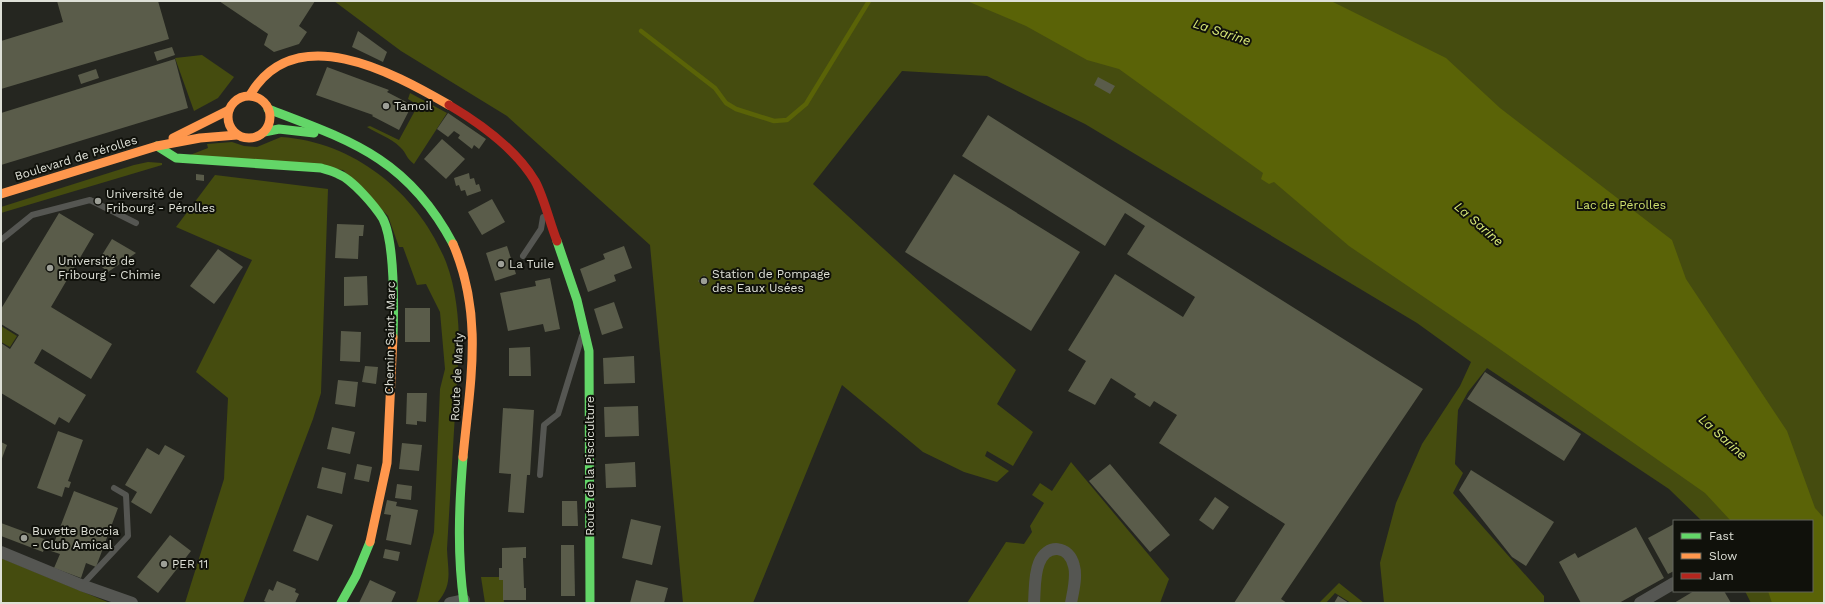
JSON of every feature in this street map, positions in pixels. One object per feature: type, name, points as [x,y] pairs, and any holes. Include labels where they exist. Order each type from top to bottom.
[{"type":"street","name":"Route de la Pisciculture","points":[[250,95],[259,80],[270,70],[286,62],[300,57],[321,55],[338,57],[407,82],[442,100],[505,146],[536,181],[566,266],[589,353],[590,603]]},
{"type":"street","points":[[157,146],[200,138],[237,135],[248,138],[254,137],[264,132],[270,121],[268,109],[261,99],[250,95],[239,98],[231,105],[228,121],[237,135]]},
{"type":"street","name":"Route de Marly","points":[[268,109],[322,129],[382,159],[408,180],[424,197],[448,233],[466,280],[472,314],[473,348],[460,506],[461,574],[464,602]]},
{"type":"street","points":[[157,146],[229,110]]},
{"type":"street","name":"Route de Marly","points":[[264,132],[279,129],[300,130],[339,137]]},
{"type":"street","name":"Boulevard de Pérolles","points":[[1,194],[157,146]]},
{"type":"street","name":"Chemin Saint-Marc","points":[[157,146],[176,158],[321,168],[340,174],[365,195],[384,220],[389,241],[394,304],[387,463],[372,537],[356,576],[341,603]]},
{"type":"street","points":[[1034,603],[1039,564],[1043,556],[1048,551],[1058,549],[1070,557],[1074,566],[1074,583],[1071,603]]},
{"type":"street","points":[[1,552],[81,585],[132,603]]},
{"type":"street","points":[[1640,603],[1673,584]]},
{"type":"street","points":[[450,603],[464,602]]},
{"type":"lane","points":[[1,240],[32,215],[90,200],[136,223]]},
{"type":"lane","name":"Route de la Pisciculture","points":[[523,256],[541,229],[545,209]]},
{"type":"lane","points":[[540,475],[544,426],[558,414],[584,330]]},
{"type":"lane","points":[[81,585],[128,536],[126,495],[114,488]]},
{"type":"green space","points":[[334,1],[1824,1],[1824,603],[1751,603],[1746,592],[1813,592],[1813,520],[1701,520],[1669,489],[1487,368],[1468,392],[1458,410],[1455,464],[1463,473],[1453,493],[1544,596],[1544,603],[1384,603],[1380,563],[1396,503],[1422,444],[1460,386],[1471,362],[1417,323],[1085,124],[987,76],[902,71],[813,184],[1016,370],[997,404],[1033,432],[1013,466],[987,451],[985,456],[1009,471],[997,482],[964,472],[923,452],[842,385],[753,603],[683,603],[650,245],[507,116],[401,51]]},
{"type":"green space","points":[[202,55],[234,77],[218,98],[194,111],[175,58]]},
{"type":"green space","points":[[410,93],[447,113],[414,164],[396,144],[367,127],[370,126],[399,140],[418,105],[408,99]]},
{"type":"green space","points":[[281,137],[309,141],[335,149],[359,161],[382,176],[402,194],[419,215],[434,238],[446,262],[452,282],[456,304],[459,346],[447,549],[448,578],[445,590],[437,603],[416,603],[434,532],[440,389],[445,369],[440,312],[426,284],[417,285],[403,247],[399,247],[388,216],[343,170],[190,155],[208,148],[207,144],[232,142],[244,146],[257,147]]},
{"type":"green space","points":[[148,162],[162,163],[162,165],[1,213],[1,207],[134,165]]},
{"type":"green space","points":[[215,175],[328,189],[321,393],[313,419],[243,603],[185,603],[224,479],[228,398],[196,372],[252,260],[176,227]]},
{"type":"green space","points":[[1,326],[17,336],[10,347],[1,342]]},
{"type":"green space","points":[[1071,462],[1169,579],[1160,603],[967,603],[1006,542],[1024,544],[1032,532],[1030,526],[1044,503],[1032,495],[1040,483],[1052,491]]},
{"type":"green space","points":[[1,558],[110,603],[1,603]]},
{"type":"green space","points":[[481,577],[503,577],[504,603],[485,603]]},
{"type":"green space","points":[[1339,583],[1364,603],[1351,603],[1335,593],[1326,603],[1319,603]]},
{"type":"water","name":"Lac de Pérolles","points":[[967,1],[1331,1],[1446,58],[1500,108],[1672,240],[1686,279],[1787,431],[1815,508],[1824,518],[1824,603],[1772,603],[1768,592],[1813,592],[1813,520],[1730,520],[1705,493],[1484,338],[1349,246],[1274,182],[1269,184],[1261,179],[1263,173],[1119,69],[1087,60],[1026,26]]},
{"type":"building","points":[[57,1],[158,1],[169,39],[1,89],[1,41],[63,22]]},
{"type":"building","points":[[219,1],[315,1],[299,26],[307,32],[299,44],[274,52],[264,45],[268,34]]},
{"type":"building","points":[[358,31],[387,52],[383,62],[352,47]]},
{"type":"building","points":[[172,47],[175,55],[157,61],[154,52]]},
{"type":"building","points":[[175,59],[188,108],[1,165],[1,113]]},
{"type":"building","points":[[327,67],[389,90],[387,92],[412,105],[399,130],[372,116],[373,115],[316,95]]},
{"type":"building","points":[[96,69],[99,78],[81,84],[78,75]]},
{"type":"building","points":[[1098,77],[1115,86],[1110,94],[1094,85]]},
{"type":"building","points":[[448,113],[486,139],[479,149],[474,145],[472,149],[458,138],[460,135],[454,131],[448,137],[437,129]]},
{"type":"building","points":[[988,115],[1423,389],[1281,599],[1287,603],[1234,603],[1285,524],[1159,443],[1177,415],[1154,401],[1150,407],[1134,397],[1136,394],[1111,378],[1095,405],[1068,391],[1086,361],[1068,350],[1115,274],[1183,317],[1195,297],[1127,254],[1145,226],[1125,213],[1105,246],[962,156]]},
{"type":"building","points":[[442,139],[465,159],[446,179],[424,159]]},
{"type":"building","points":[[469,173],[470,179],[474,178],[476,185],[479,184],[481,191],[467,196],[465,190],[461,191],[459,185],[456,186],[454,178]]},
{"type":"building","points":[[196,174],[204,175],[204,181],[196,180]]},
{"type":"building","points":[[954,174],[1080,252],[1031,331],[905,252]]},
{"type":"building","points":[[492,199],[505,222],[482,235],[468,212]]},
{"type":"building","name":"Université de Fribourg - Chimie","points":[[59,213],[94,234],[51,307],[112,344],[91,379],[42,349],[34,363],[86,395],[69,423],[59,417],[55,425],[1,393],[1,343],[10,349],[19,335],[1,324],[1,309]]},
{"type":"building","points":[[337,224],[364,225],[363,236],[359,236],[358,259],[335,258]]},
{"type":"building","points":[[112,239],[136,253],[108,272],[97,263]]},
{"type":"building","name":"La Tuile","points":[[507,246],[516,274],[495,281],[486,253]]},
{"type":"building","points":[[624,246],[632,268],[614,275],[616,281],[588,292],[580,269],[605,259],[603,254]]},
{"type":"building","points":[[218,249],[243,267],[214,304],[190,286]]},
{"type":"building","name":"Station de Pompage des Eaux Usées","points":[[704,275],[710,281],[704,287],[698,281]]},
{"type":"building","points":[[367,276],[368,305],[344,306],[344,277]]},
{"type":"building","points":[[550,278],[560,329],[545,332],[543,324],[508,331],[500,293],[536,286],[535,281]]},
{"type":"building","points":[[614,302],[623,328],[602,335],[594,309]]},
{"type":"building","points":[[405,308],[430,308],[430,342],[405,342]]},
{"type":"building","points":[[341,331],[361,332],[360,362],[340,361]]},
{"type":"building","points":[[530,347],[531,376],[509,376],[509,348]]},
{"type":"building","points":[[634,356],[635,383],[604,384],[603,358]]},
{"type":"building","points":[[365,366],[378,367],[376,384],[362,382]]},
{"type":"building","points":[[1485,372],[1581,434],[1564,461],[1467,399]]},
{"type":"building","points":[[338,380],[358,382],[355,407],[335,404]]},
{"type":"building","points":[[407,393],[427,393],[426,422],[417,421],[417,425],[406,424]]},
{"type":"building","points":[[638,406],[639,436],[605,437],[604,407]]},
{"type":"building","points":[[503,408],[534,410],[530,475],[527,475],[524,513],[508,512],[511,474],[499,473]]},
{"type":"building","points":[[332,427],[355,432],[350,454],[327,449]]},
{"type":"building","points":[[58,431],[83,440],[68,481],[71,482],[69,488],[65,487],[62,497],[37,488]]},
{"type":"building","points":[[1,442],[7,445],[1,461]]},
{"type":"building","points":[[402,443],[422,445],[419,471],[399,469]]},
{"type":"building","points":[[165,445],[185,456],[151,514],[131,502],[137,492],[125,485],[147,448],[159,455]]},
{"type":"building","points":[[635,462],[636,487],[606,488],[605,464]]},
{"type":"building","points":[[357,464],[372,467],[369,482],[354,479]]},
{"type":"building","points":[[1110,464],[1170,535],[1150,552],[1089,481]]},
{"type":"building","points":[[322,467],[346,473],[342,494],[317,488]]},
{"type":"building","points":[[1471,470],[1554,522],[1526,566],[1512,557],[1459,490]]},
{"type":"building","points":[[397,484],[412,486],[411,500],[395,498]]},
{"type":"building","points":[[74,491],[118,508],[96,567],[86,563],[81,578],[54,568],[60,554],[51,551]]},
{"type":"building","points":[[1215,497],[1229,507],[1213,530],[1199,520]]},
{"type":"building","points":[[387,500],[397,502],[396,506],[418,510],[411,545],[386,540],[391,515],[384,514]]},
{"type":"building","points":[[562,501],[577,501],[578,526],[562,526]]},
{"type":"building","points":[[307,515],[333,525],[318,561],[293,551]]},
{"type":"building","points":[[631,519],[661,526],[652,565],[622,558]]},
{"type":"building","name":"Buvette Boccia - Club Amical","points":[[1,523],[47,540],[43,552],[1,536]]},
{"type":"building","points":[[1673,525],[1673,572],[1668,574],[1648,538]]},
{"type":"building","points":[[1636,527],[1664,578],[1619,603],[1581,603],[1559,562],[1575,553],[1578,558]]},
{"type":"building","name":"PER 11","points":[[170,535],[191,551],[158,593],[137,577]]},
{"type":"building","points":[[561,545],[574,545],[575,596],[561,596]]},
{"type":"building","points":[[526,547],[526,558],[523,558],[526,600],[503,600],[503,580],[499,580],[499,568],[502,568],[502,548]]},
{"type":"building","points":[[385,549],[400,552],[398,561],[383,558]]},
{"type":"building","points":[[370,580],[396,592],[391,603],[359,603]]},
{"type":"building","points":[[636,580],[668,588],[664,603],[630,603]]},
{"type":"building","points":[[277,581],[296,589],[295,592],[299,594],[295,603],[268,603],[264,601],[269,589],[273,591]]},
{"type":"building","points":[[1692,592],[1725,592],[1731,603],[1674,603]]},
{"type":"building","points":[[1338,596],[1349,603],[1334,603]]},
{"type":"waterway","points":[[641,31],[715,88],[726,103],[736,109],[774,121],[787,120],[806,104],[869,1]]},
{"type":"traffic: fast","points":[[268,109],[352,143],[397,172],[417,192],[436,215],[453,244]]},
{"type":"traffic: fast","points":[[264,132],[279,129],[314,133]]},
{"type":"traffic: fast","points":[[157,146],[176,158],[321,168],[336,173],[350,181],[375,207],[383,219],[387,230],[390,244],[393,277],[393,337]]},
{"type":"traffic: fast","points":[[557,241],[577,300],[589,351],[590,603]]},
{"type":"traffic: fast","points":[[463,457],[459,530],[460,566],[464,603]]},
{"type":"traffic: fast","points":[[341,603],[356,576],[370,542]]},
{"type":"traffic: slow","points":[[250,95],[269,72],[292,60],[318,56],[345,59],[373,67],[400,79],[449,105]]},
{"type":"traffic: slow","points":[[245,96],[253,96],[261,99],[267,105],[270,117],[267,129],[261,135],[253,138],[245,138],[237,135],[231,129],[228,121],[228,113],[231,105],[237,99],[245,96]]},
{"type":"traffic: slow","points":[[173,138],[229,110]]},
{"type":"traffic: slow","points":[[1,194],[157,146],[200,138],[237,135]]},
{"type":"traffic: slow","points":[[453,244],[463,271],[469,297],[472,323],[471,376],[463,457]]},
{"type":"traffic: slow","points":[[370,542],[387,463],[393,337]]},
{"type":"traffic: jam","points":[[449,105],[473,120],[497,138],[527,169],[538,187],[557,241]]},
{"type":"place","name":"Tamoil","points":[[386,106]]},
{"type":"place","name":"Université de Fribourg - Pérolles","points":[[98,201]]},
{"type":"place","name":"La Tuile","points":[[501,264]]},
{"type":"place","name":"Université de Fribourg - Chimie","points":[[50,268]]},
{"type":"place","name":"Station de Pompage des Eaux Usées","points":[[704,281]]},
{"type":"place","name":"Buvette Boccia - Club Amical","points":[[24,538]]},
{"type":"place","name":"PER 11","points":[[164,564]]},
{"type":"water label","name":"La Sarine","points":[[1222,32]]},
{"type":"water label","name":"La Sarine","points":[[1479,224]]},
{"type":"water label","name":"La Sarine","points":[[1723,437]]}]
